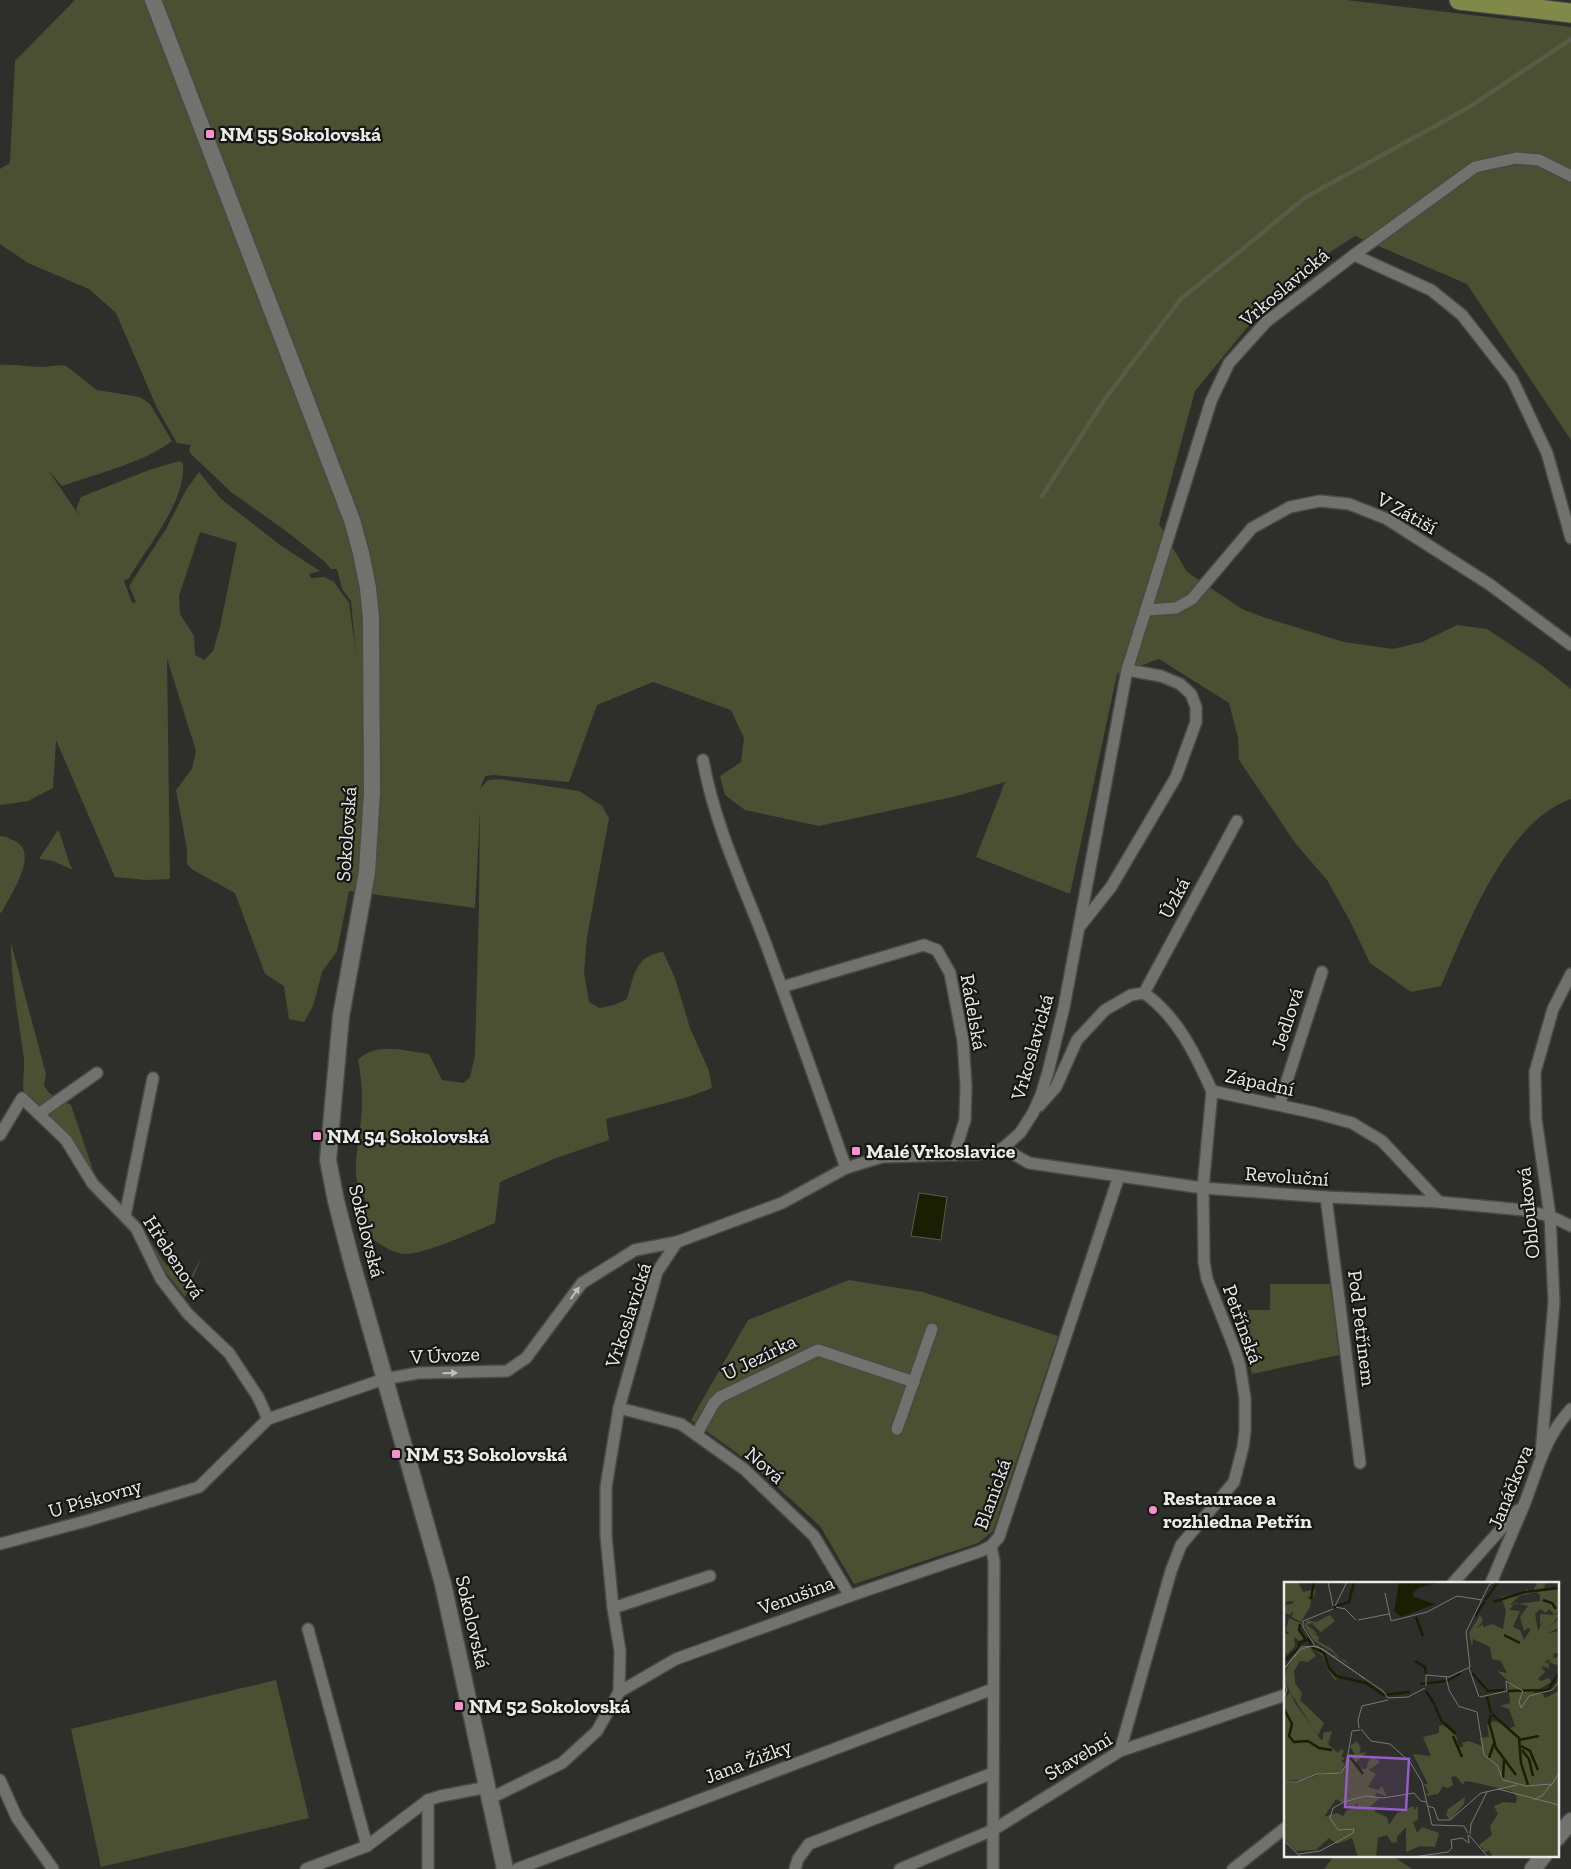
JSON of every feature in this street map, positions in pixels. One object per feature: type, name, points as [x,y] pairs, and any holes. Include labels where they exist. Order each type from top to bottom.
[{"type":"main road","points":[[1459,0],[1571,12]]},
{"type":"street","name":"Sokolovská","points":[[153,0],[352,520],[368,588],[371,618],[372,792],[367,872],[341,1016],[328,1160],[338,1210],[443,1584],[505,1869]]},
{"type":"street","name":"Vrkoslavická","points":[[1004,1148],[1020,1133],[1032,1112],[1048,1072],[1064,1007],[1080,926],[1127,670],[1211,401],[1229,363],[1266,322],[1475,167],[1516,158],[1539,160],[1571,176]]},
{"type":"street","points":[[1354,255],[1431,290],[1462,315],[1512,379],[1547,453],[1569,522],[1571,538]]},
{"type":"street","name":"V Zátiší","points":[[1147,610],[1176,608],[1192,599],[1252,528],[1290,507],[1320,502],[1349,504],[1387,519],[1489,584],[1571,645]]},
{"type":"street","name":"Vrkoslavická","points":[[1080,926],[1111,887],[1176,777],[1196,722],[1196,707],[1191,694],[1180,684],[1161,676],[1127,670]]},
{"type":"street","points":[[703,760],[708,790],[782,987],[846,1168]]},
{"type":"street","name":"Úzká","points":[[1144,992],[1237,821]]},
{"type":"street","name":"Rádelská","points":[[782,987],[924,945],[937,950],[950,973],[962,1041],[966,1086],[965,1120],[954,1154]]},
{"type":"street","name":"Jedlová","points":[[1279,1105],[1322,972]]},
{"type":"street","name":"Oblouková","points":[[1541,1454],[1554,1302],[1550,1216],[1536,1119],[1535,1072],[1553,1009],[1571,974]]},
{"type":"street","points":[[1032,1112],[1056,1087],[1077,1040],[1105,1010],[1130,996],[1144,992]]},
{"type":"street","name":"Západní","points":[[1144,992],[1158,1003],[1187,1039],[1212,1091],[1352,1123],[1382,1142],[1439,1202]]},
{"type":"street","points":[[40,1113],[97,1073]]},
{"type":"street","points":[[125,1216],[153,1078]]},
{"type":"street","name":"Petřínská","points":[[1120,1751],[1171,1571],[1181,1545],[1234,1482],[1243,1447],[1245,1406],[1240,1366],[1236,1350],[1206,1279],[1204,1262],[1203,1188],[1212,1091]]},
{"type":"street","name":"Hřebenová","points":[[0,1136],[22,1098],[40,1113],[66,1140],[93,1184],[136,1228],[161,1279],[188,1314],[229,1353],[258,1397],[268,1419]]},
{"type":"street","points":[[676,1242],[782,1203],[846,1168],[882,1157],[976,1154],[993,1152],[1004,1148]]},
{"type":"street","name":"Revoluční","points":[[1004,1148],[1029,1163],[1203,1188],[1326,1197],[1439,1202],[1524,1210],[1550,1216],[1571,1226]]},
{"type":"street","name":"Blanická","points":[[993,1869],[992,1689],[994,1561],[991,1546],[999,1537],[1119,1176]]},
{"type":"street","name":"Pod Petřínem","points":[[1326,1197],[1360,1463]]},
{"type":"street","name":"Vrkoslavická","points":[[428,1800],[441,1796],[489,1793],[562,1763],[597,1731],[619,1692],[620,1652],[613,1608],[606,1536],[606,1487],[619,1408],[657,1272],[676,1242]]},
{"type":"street","name":"V Úvoze","points":[[199,1487],[268,1419],[384,1379],[418,1374],[507,1371],[526,1358],[582,1283],[636,1250],[676,1242]]},
{"type":"street","points":[[896,1429],[932,1329]]},
{"type":"street","name":"U Jezírka","points":[[696,1435],[714,1403],[720,1397],[818,1350],[914,1382]]},
{"type":"street","name":"Nová","points":[[619,1408],[681,1424],[744,1469],[814,1536],[850,1596]]},
{"type":"street","name":"Janáčkova","points":[[1491,1582],[1525,1503],[1541,1454],[1562,1418],[1571,1409]]},
{"type":"street","name":"U Pískovny","points":[[0,1544],[86,1521],[199,1487]]},
{"type":"street","points":[[1454,1582],[1525,1503]]},
{"type":"street","name":"Venušina","points":[[619,1692],[676,1659],[991,1546]]},
{"type":"street","points":[[613,1608],[710,1576]]},
{"type":"street","points":[[308,1629],[367,1846]]},
{"type":"street","name":"Jana Žižky","points":[[517,1869],[992,1689]]},
{"type":"street","name":"Stavební","points":[[900,1869],[993,1830],[1120,1751],[1284,1695]]},
{"type":"street","points":[[795,1869],[798,1859],[809,1844],[993,1774]]},
{"type":"street","points":[[0,1780],[17,1818],[54,1869]]},
{"type":"street","points":[[306,1869],[367,1846],[428,1800]]},
{"type":"street","points":[[428,1800],[428,1869]]},
{"type":"street","points":[[1558,1837],[1571,1821]]},
{"type":"street","points":[[1233,1869],[1284,1829]]},
{"type":"street","points":[[1534,1869],[1543,1856]]},
{"type":"shaded area","points":[[75,0],[1346,0],[1571,27],[1571,440],[1467,284],[1355,236],[1285,281],[1195,391],[1159,524],[1187,572],[1242,609],[1263,617],[1344,642],[1393,649],[1422,642],[1457,625],[1487,629],[1541,665],[1571,689],[1571,799],[1548,811],[1527,829],[1508,852],[1476,907],[1441,986],[1411,992],[1370,963],[1350,921],[1327,880],[1296,844],[1239,760],[1238,738],[1229,703],[1159,659],[1117,674],[1070,894],[976,857],[1005,782],[957,796],[819,826],[745,810],[725,795],[720,776],[741,762],[744,738],[731,710],[653,682],[597,705],[569,782],[493,775],[485,776],[480,789],[488,780],[500,779],[579,791],[602,806],[609,818],[587,937],[584,973],[589,1002],[600,1008],[614,1005],[627,999],[634,975],[641,962],[647,957],[663,952],[675,978],[690,1028],[709,1071],[712,1088],[688,1097],[606,1119],[609,1140],[556,1158],[500,1182],[495,1223],[422,1251],[403,1254],[393,1251],[365,1234],[362,1218],[366,1201],[356,1175],[362,1103],[362,1086],[358,1060],[365,1054],[382,1049],[410,1051],[429,1054],[442,1080],[464,1083],[470,1077],[475,1055],[480,810],[475,908],[349,891],[337,951],[322,972],[313,1006],[304,1022],[289,1019],[284,986],[265,974],[235,893],[193,870],[187,864],[187,849],[176,790],[192,769],[196,751],[167,658],[170,879],[146,880],[115,877],[56,740],[53,788],[28,801],[0,805],[0,365],[66,366],[97,390],[140,397],[150,404],[172,441],[133,462],[62,486],[48,470],[81,518],[76,509],[81,497],[149,470],[179,461],[183,463],[182,478],[172,508],[129,578],[124,581],[132,603],[136,602],[129,586],[166,529],[186,490],[199,472],[221,499],[280,545],[320,571],[309,574],[311,578],[324,577],[334,582],[349,603],[356,654],[351,601],[342,589],[337,569],[331,569],[324,561],[286,531],[231,492],[191,454],[189,450],[191,445],[177,443],[157,408],[116,313],[89,289],[28,263],[0,244],[0,169],[10,163],[15,61]],"holes":[[[200,532],[237,543],[220,627],[213,651],[204,660],[195,655],[194,636],[180,614],[179,596]]]},
{"type":"shaded area","points":[[58,830],[73,870],[53,861],[39,859]]},
{"type":"shaded area","points":[[0,836],[15,841],[22,847],[25,855],[21,875],[0,913]]},
{"type":"shaded area","points":[[11,943],[46,1074],[44,1086],[49,1093],[71,1105],[95,1176],[142,1228],[163,1261],[187,1285],[202,1256],[185,1297],[25,1097],[23,1089],[24,1059],[14,987]]},
{"type":"shaded area","points":[[919,1193],[947,1197],[941,1240],[911,1236]]},
{"type":"shaded area","points":[[849,1280],[923,1292],[1058,1336],[993,1531],[978,1543],[854,1584],[820,1526],[752,1464],[691,1420],[748,1320]]},
{"type":"shaded area","points":[[1270,1284],[1330,1284],[1339,1355],[1252,1374],[1248,1356],[1232,1310],[1270,1310]]},
{"type":"shaded area","points":[[276,1680],[309,1818],[101,1867],[71,1729]]},
{"type":"shaded area","points":[[1334,1856],[1392,1856],[1412,1869],[1324,1869]]},
{"type":"waterway","points":[[1042,496],[1105,399],[1180,300],[1306,197],[1466,109],[1571,39]]},
{"type":"place","name":"NM 55 Sokolovská","points":[[210,134]]},
{"type":"place","name":"NM 54 Sokolovská","points":[[317,1136]]},
{"type":"place","name":"Malé Vrkoslavice","points":[[856,1151]]},
{"type":"place","name":"NM 53 Sokolovská","points":[[396,1454]]},
{"type":"place","name":"Restaurace a rozhledna Petřín","points":[[1153,1510]]},
{"type":"place","name":"NM 52 Sokolovská","points":[[459,1706]]}]
